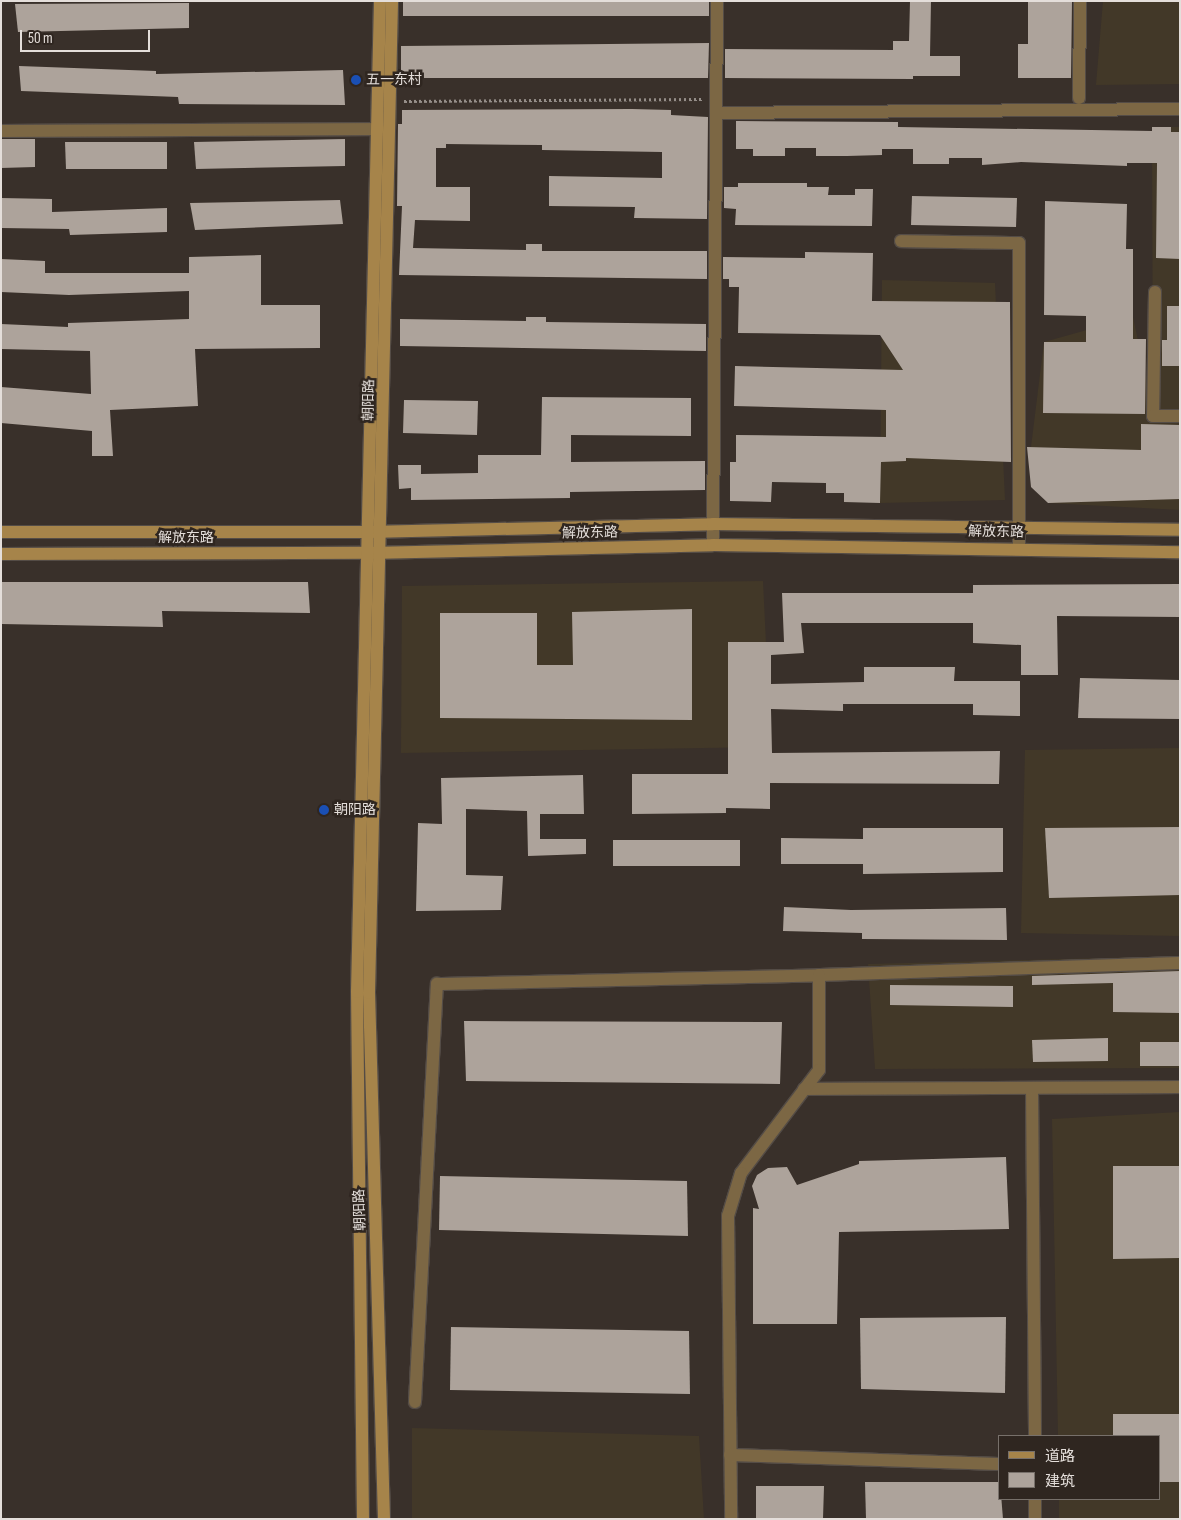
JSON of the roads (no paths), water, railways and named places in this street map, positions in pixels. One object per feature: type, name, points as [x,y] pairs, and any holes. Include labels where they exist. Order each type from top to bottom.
[{"type":"street","name":"朝阳路","points":[[380,1],[369,993],[384,1519]]},
{"type":"street","name":"朝阳路","points":[[374,532],[392,1]]},
{"type":"street","points":[[713,545],[717,1]]},
{"type":"street","points":[[1079,98],[1080,1]]},
{"type":"street","points":[[717,113],[1180,109]]},
{"type":"street","points":[[1,131],[378,129]]},
{"type":"street","points":[[901,241],[1020,243],[1019,547]]},
{"type":"street","points":[[1155,292],[1153,416],[1180,416]]},
{"type":"street","name":"解放东路","points":[[1,532],[374,532],[713,524],[1018,526],[1180,530]]},
{"type":"street","name":"解放东路","points":[[1,554],[375,553],[713,545],[1019,547],[1180,552]]},
{"type":"street","name":"朝阳路","points":[[363,1519],[357,992],[375,553]]},
{"type":"street","points":[[415,1402],[437,984],[819,975],[1180,963]]},
{"type":"street","points":[[731,1519],[728,1216],[741,1173],[819,1070],[819,975]]},
{"type":"street","points":[[804,1089],[1180,1087]]},
{"type":"street","points":[[1032,1088],[1035,1435]]},
{"type":"street","points":[[730,1455],[998,1464]]},
{"type":"street","points":[[1035,1500],[1035,1519]]},
{"type":"place","name":"五一东村","points":[[356,80]]},
{"type":"place","name":"朝阳路","points":[[324,810]]}]
